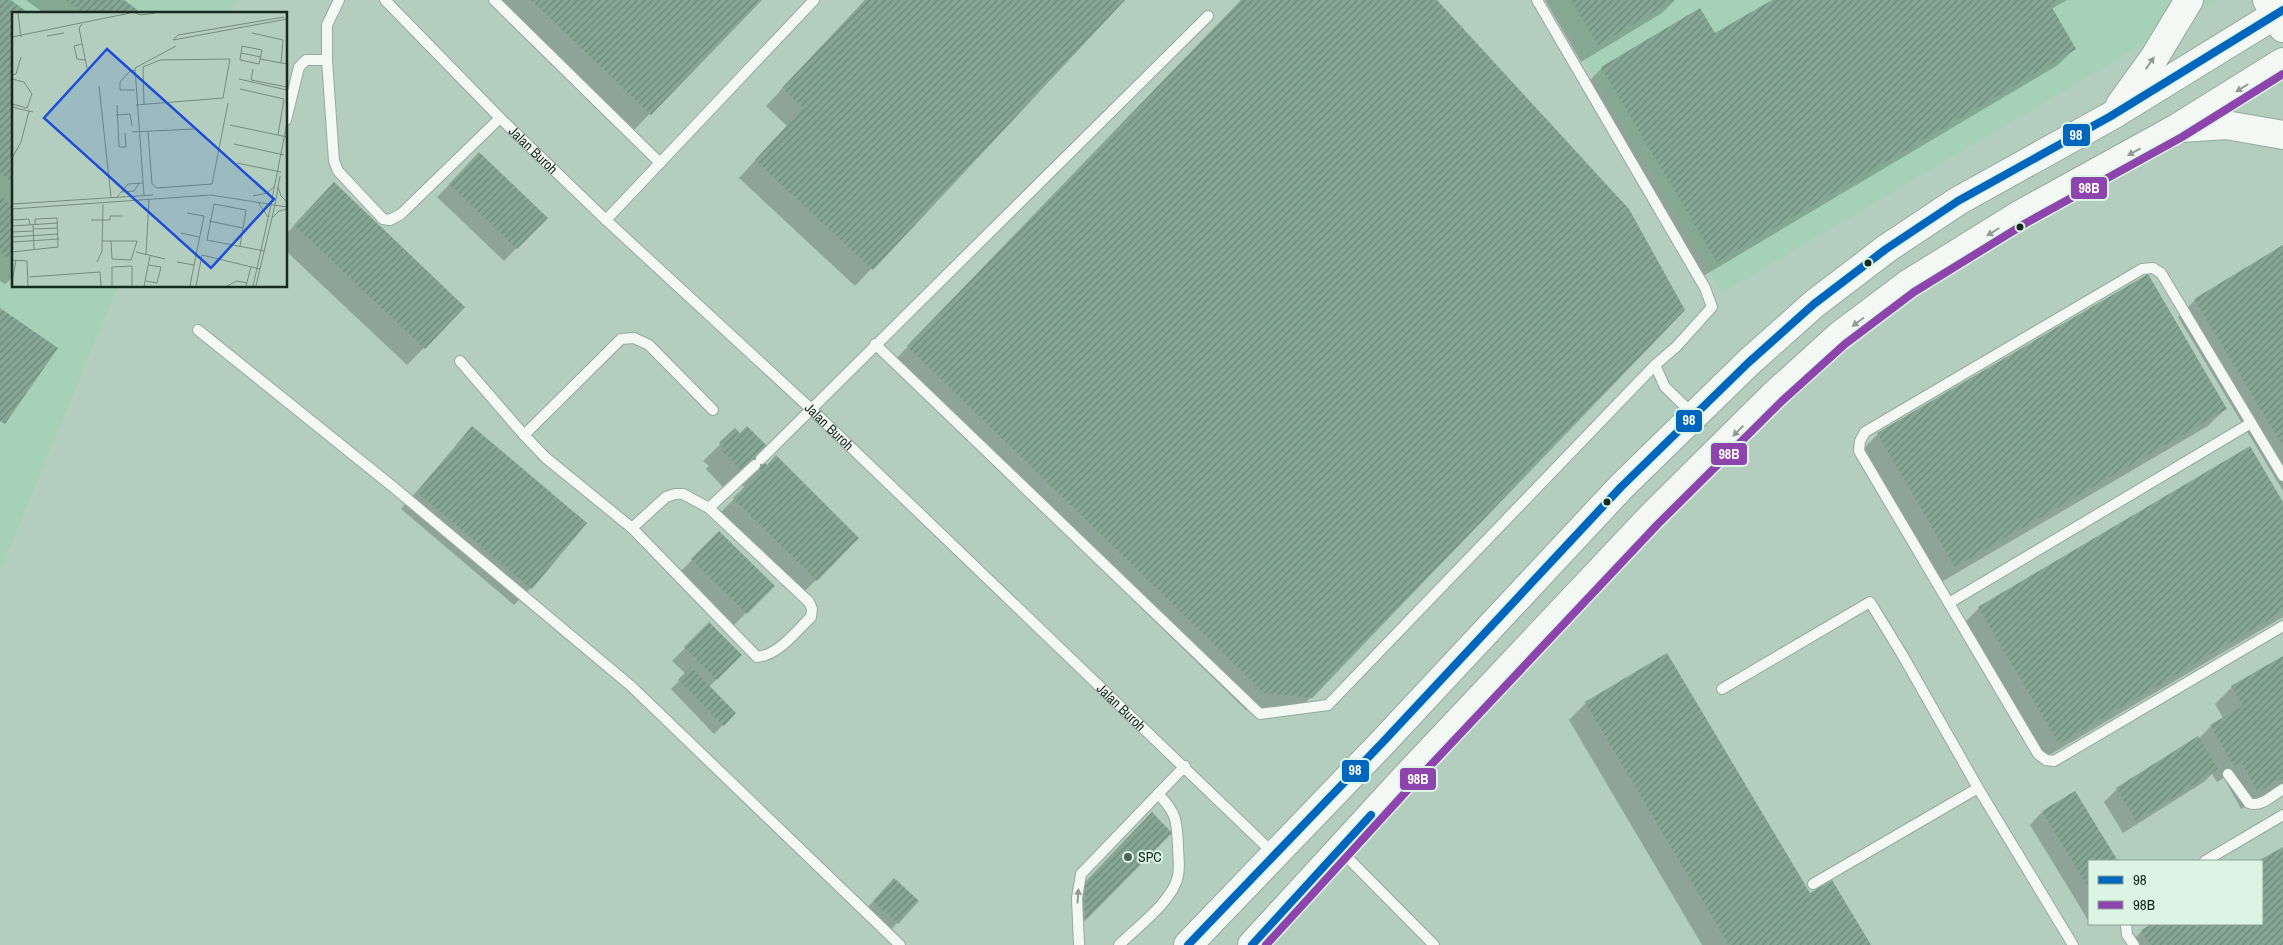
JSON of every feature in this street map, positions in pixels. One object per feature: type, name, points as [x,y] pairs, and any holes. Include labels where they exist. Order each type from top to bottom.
[{"type":"highway","points":[[2112,116],[2154,58],[2190,0]]},
{"type":"highway","points":[[1188,945],[1383,742],[1621,487],[1748,363],[1814,304],[1886,249],[1958,202],[2112,116],[2277,13]]},
{"type":"highway","points":[[1252,945],[1651,517],[1775,394],[1839,336],[1908,284],[2013,219],[2177,128],[2283,62]]},
{"type":"highway","points":[[2177,128],[2226,125],[2283,135]]},
{"type":"lane","points":[[339,0],[327,25],[327,60],[334,161],[338,171],[383,219],[390,220],[401,214],[500,118]]},
{"type":"lane","name":"Jalan Buroh","points":[[385,0],[500,118],[606,220],[810,408],[1185,766],[1274,854]]},
{"type":"lane","points":[[494,0],[660,163]]},
{"type":"lane","points":[[606,220],[814,0]]},
{"type":"lane","points":[[875,344],[1260,714],[1328,705],[1655,365],[1676,347],[1712,307],[1709,296],[1537,0]]},
{"type":"lane","points":[[709,508],[758,462],[810,408],[1208,16]]},
{"type":"lane","points":[[288,111],[298,68],[306,60],[327,60]]},
{"type":"lane","points":[[2283,476],[2161,273],[2153,268],[2142,269],[1865,432],[1860,441],[1859,451],[2038,754],[2046,760],[2054,761],[2283,626]]},
{"type":"lane","points":[[198,330],[392,486],[631,686],[900,945]]},
{"type":"lane","points":[[524,435],[621,339],[634,338],[649,345],[713,410]]},
{"type":"lane","points":[[460,361],[546,458],[632,528],[757,657],[765,656],[775,651],[812,617],[812,609],[809,602],[709,508],[683,494],[675,494],[666,498],[632,528]]},
{"type":"lane","points":[[1655,365],[1665,387],[1694,416]]},
{"type":"lane","points":[[1949,603],[2251,423]]},
{"type":"lane","points":[[1722,689],[1870,602],[1978,788],[2073,945]]},
{"type":"lane","points":[[1079,945],[1077,898],[1081,874],[1185,766]]},
{"type":"lane","points":[[2228,774],[2249,803],[2253,805],[2283,789]]},
{"type":"lane","points":[[1813,884],[1978,788]]},
{"type":"lane","points":[[1119,945],[1164,901],[1173,890],[1178,875],[1176,817],[1172,808],[1158,794]]},
{"type":"lane","points":[[2207,860],[2283,815]]},
{"type":"lane","points":[[1340,850],[1434,945]]},
{"type":"lane","points":[[2126,925],[2127,935],[2134,945]]},
{"type":"shaded area","points":[[0,0],[237,0],[232,12],[12,12],[12,288],[117,288],[0,571]]},
{"type":"shaded area","points":[[1548,0],[2218,0],[1722,293]]},
{"type":"building","points":[[0,0],[11,0],[27,12],[12,12],[12,182],[0,173]]},
{"type":"building","points":[[66,0],[124,0],[140,12],[82,12]]},
{"type":"building","points":[[531,0],[762,0],[651,115]]},
{"type":"building","points":[[865,0],[1125,0],[873,270],[755,160],[803,108],[782,88]]},
{"type":"building","points":[[1241,0],[1437,0],[1629,209],[1685,310],[1312,698],[1264,693],[907,346]]},
{"type":"building","points":[[1571,0],[1674,0],[1598,45]]},
{"type":"building","points":[[1772,0],[2057,0],[2050,4],[2076,49],[1717,262],[1601,67],[1700,8],[1715,33]]},
{"type":"building","points":[[479,152],[548,218],[517,249],[449,184]]},
{"type":"building","points":[[334,182],[465,307],[425,349],[294,225]]},
{"type":"building","points":[[0,197],[12,206],[12,261],[0,252]]},
{"type":"building","points":[[2283,245],[2283,446],[2194,299]]},
{"type":"building","points":[[2148,274],[2227,409],[1955,567],[1877,433]]},
{"type":"building","points":[[0,308],[58,348],[5,424],[0,421]]},
{"type":"building","points":[[472,426],[587,523],[532,589],[417,492]]},
{"type":"building","points":[[747,426],[767,446],[757,455],[767,465],[776,455],[859,538],[817,581],[733,498],[761,471],[751,461],[741,470],[722,451],[725,448],[719,443],[735,428],[740,433]]},
{"type":"building","points":[[2250,446],[2283,502],[2283,611],[2059,744],[1978,607]]},
{"type":"building","points":[[719,531],[775,586],[747,614],[691,559]]},
{"type":"building","points":[[709,622],[742,655],[717,680],[684,647]]},
{"type":"building","points":[[1667,653],[1810,893],[1832,880],[1871,945],[1729,945],[1585,702]]},
{"type":"building","points":[[2283,656],[2283,778],[2258,792],[2241,762],[2234,766],[2210,725],[2243,706],[2231,686]]},
{"type":"building","points":[[691,667],[736,713],[724,726],[678,680]]},
{"type":"building","points":[[2198,736],[2218,769],[2136,821],[2116,788]]},
{"type":"building","points":[[2075,791],[2117,860],[2088,860],[2088,887],[2042,811]]},
{"type":"building","name":"SPC","points":[[1152,812],[1172,833],[1085,921],[1085,882]]},
{"type":"building","points":[[2283,847],[2283,945],[2150,945],[2141,930],[2150,925],[2263,925],[2263,860],[2260,860]]},
{"type":"building","points":[[894,878],[919,901],[898,924],[873,901]]},
{"type":"transit line","name":"98","points":[[1188,945],[1383,742],[1621,487],[1748,363],[1814,304],[1886,249],[1958,201],[2111,116],[2283,10]]},
{"type":"transit line","name":"98B","points":[[1266,945],[1413,784],[1658,524],[1782,401],[1845,344],[1914,292],[2026,223],[2182,137],[2283,74]]},
{"type":"transit line","name":"98","points":[[1252,945],[1371,815]]},
{"type":"place","name":"SPC","points":[[1128,857]]}]
